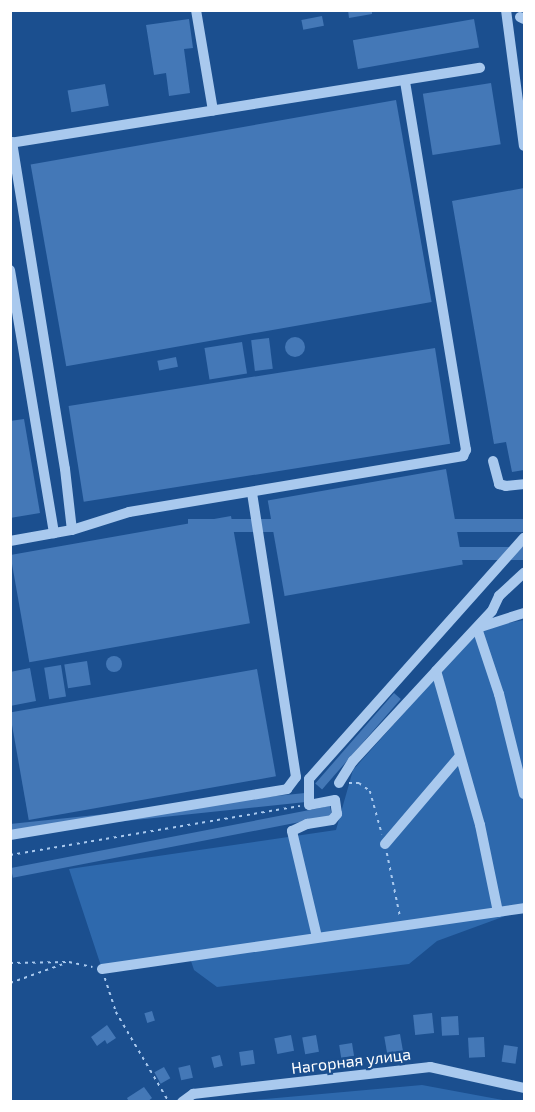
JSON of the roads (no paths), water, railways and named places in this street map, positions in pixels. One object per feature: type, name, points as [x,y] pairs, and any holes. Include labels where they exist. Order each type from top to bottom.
[{"type":"street","points":[[196,10],[213,111]]},
{"type":"street","points":[[506,10],[525,146]]},
{"type":"street","points":[[72,530],[63,458],[11,142],[480,68]]},
{"type":"street","points":[[10,541],[72,530],[129,513],[463,456],[466,450],[405,80]]},
{"type":"street","points":[[10,270],[54,533]]},
{"type":"street","points":[[493,461],[499,484],[506,486],[525,484]]},
{"type":"street","points":[[10,835],[287,789],[296,777],[252,492]]},
{"type":"street","points":[[317,937],[292,831],[307,824],[332,820],[337,814],[335,801],[309,805],[309,779],[525,538]]},
{"type":"street","points":[[339,783],[353,761],[492,611],[499,596],[525,573]]},
{"type":"street","points":[[477,628],[525,613]]},
{"type":"street","points":[[477,628],[499,694],[525,794]]},
{"type":"street","points":[[436,671],[480,825],[498,912]]},
{"type":"street","points":[[394,684],[410,699]]},
{"type":"street","points":[[385,844],[459,757]]},
{"type":"street","points":[[102,969],[525,908]]},
{"type":"street","name":"Нагорная улица","points":[[182,1101],[194,1094],[430,1067],[525,1088]]}]
